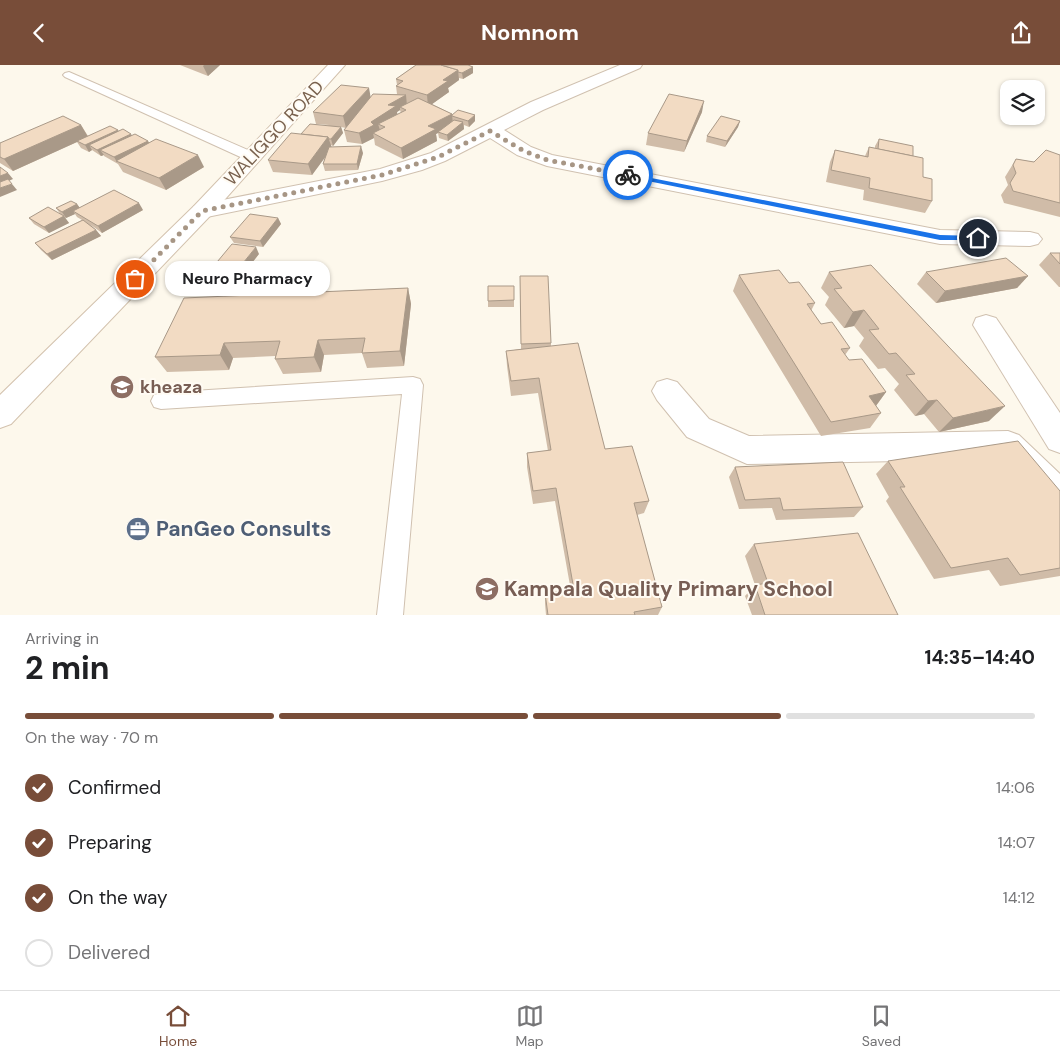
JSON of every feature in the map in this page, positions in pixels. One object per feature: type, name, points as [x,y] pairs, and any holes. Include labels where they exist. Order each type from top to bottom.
[{"type":"street","name":"WALIGGO ROAD","points":[[0,415],[202,211],[337,65]]},
{"type":"street","points":[[202,211],[382,175],[438,157],[559,96],[634,65]]},
{"type":"street","points":[[490,131],[524,151],[547,160],[940,237],[1030,239]]},
{"type":"street","points":[[986,325],[1060,439]]},
{"type":"street","points":[[667,391],[698,428],[747,450],[1008,445],[1060,446]]},
{"type":"street","points":[[1008,445],[1060,497]]},
{"type":"lane","points":[[69,75],[252,157]]},
{"type":"lane","points":[[161,401],[413,385],[390,615]]},
{"type":"building","points":[[416,65],[441,65],[458,70],[443,80],[448,81],[427,95],[396,86],[403,81],[396,79]]},
{"type":"building","points":[[441,65],[468,65],[473,67],[462,73]]},
{"type":"building","points":[[341,85],[369,88],[343,116],[313,112]]},
{"type":"building","points":[[373,94],[406,95],[388,105],[396,106],[371,122],[374,125],[359,133],[344,130]]},
{"type":"building","points":[[669,94],[704,101],[687,141],[648,133]]},
{"type":"building","points":[[418,98],[452,114],[428,126],[436,129],[401,148],[373,133],[385,127],[378,124],[406,110],[400,107]]},
{"type":"building","points":[[458,110],[475,115],[468,121],[452,116]]},
{"type":"building","points":[[63,116],[81,125],[4,159],[0,157],[0,143]]},
{"type":"building","points":[[721,116],[740,121],[727,141],[707,136]]},
{"type":"building","points":[[454,120],[463,122],[447,135],[438,132]]},
{"type":"building","points":[[310,124],[341,127],[331,139],[301,134]]},
{"type":"building","points":[[110,126],[118,130],[85,145],[77,141]]},
{"type":"building","points":[[123,129],[131,134],[97,150],[89,145]]},
{"type":"building","points":[[291,133],[328,137],[308,164],[268,160]]},
{"type":"building","points":[[135,134],[148,141],[114,157],[100,150]]},
{"type":"building","points":[[156,139],[198,155],[159,178],[116,161]]},
{"type":"building","points":[[879,139],[913,146],[913,156],[878,149]]},
{"type":"building","points":[[361,146],[357,164],[323,164],[329,147]]},
{"type":"building","points":[[869,147],[923,158],[923,177],[932,179],[932,201],[869,188],[870,178],[831,170],[835,150],[868,157]]},
{"type":"building","points":[[1046,150],[1060,155],[1060,203],[1013,191],[1010,183],[1016,173],[1013,165],[1016,159],[1034,162]]},
{"type":"building","points":[[0,167],[8,173],[0,176]]},
{"type":"building","points":[[8,179],[12,184],[0,188],[0,182]]},
{"type":"building","points":[[114,190],[139,203],[98,226],[73,211]]},
{"type":"building","points":[[71,201],[77,204],[62,212],[56,208]]},
{"type":"building","points":[[48,207],[64,216],[44,227],[29,218]]},
{"type":"building","points":[[250,214],[278,218],[260,241],[230,237]]},
{"type":"building","points":[[83,220],[96,230],[47,254],[35,243]]},
{"type":"building","points":[[232,244],[256,247],[222,289],[198,285]]},
{"type":"building","points":[[1050,253],[1060,253],[1060,264]]},
{"type":"building","points":[[1006,258],[1028,276],[945,291],[926,272]]},
{"type":"building","points":[[871,265],[1005,406],[953,418],[937,400],[928,401],[906,375],[915,374],[896,353],[889,354],[869,330],[879,329],[864,310],[853,312],[834,289],[842,288],[829,272]]},
{"type":"building","points":[[779,270],[789,283],[799,282],[815,303],[807,304],[821,324],[832,322],[850,348],[841,349],[849,360],[862,359],[886,392],[869,396],[881,413],[831,422],[739,275]]},
{"type":"building","points":[[520,276],[548,276],[551,343],[521,344]]},
{"type":"building","points":[[488,286],[514,286],[514,300],[488,301]]},
{"type":"building","points":[[408,288],[400,351],[362,353],[365,338],[318,340],[314,357],[275,359],[280,341],[224,343],[220,355],[155,357],[184,298]]},
{"type":"building","points":[[578,343],[605,449],[632,446],[649,501],[634,503],[662,607],[634,612],[635,615],[548,615],[545,593],[574,590],[556,488],[533,491],[527,453],[551,450],[539,378],[511,381],[506,351]]},
{"type":"building","points":[[1018,441],[1060,491],[1060,568],[1020,575],[1008,558],[951,568],[900,487],[905,487],[888,461]]},
{"type":"building","points":[[843,462],[863,507],[783,510],[780,498],[745,500],[735,467]]},
{"type":"building","points":[[858,533],[898,615],[765,615],[755,585],[768,583],[754,544]]},
{"type":"way so far","points":[[135,279],[202,211],[382,175],[438,157],[490,131],[524,151],[547,160],[628,175]]},
{"type":"place","name":"Neuro Pharmacy","points":[[135,279]]},
{"type":"place","name":"kheaza","points":[[122,387]]},
{"type":"place","name":"PanGeo Consults","points":[[138,529]]},
{"type":"place","name":"Kampala Quality Primary School","points":[[487,589]]},
{"type":"route","points":[[628,175],[940,237],[978,238]]}]
